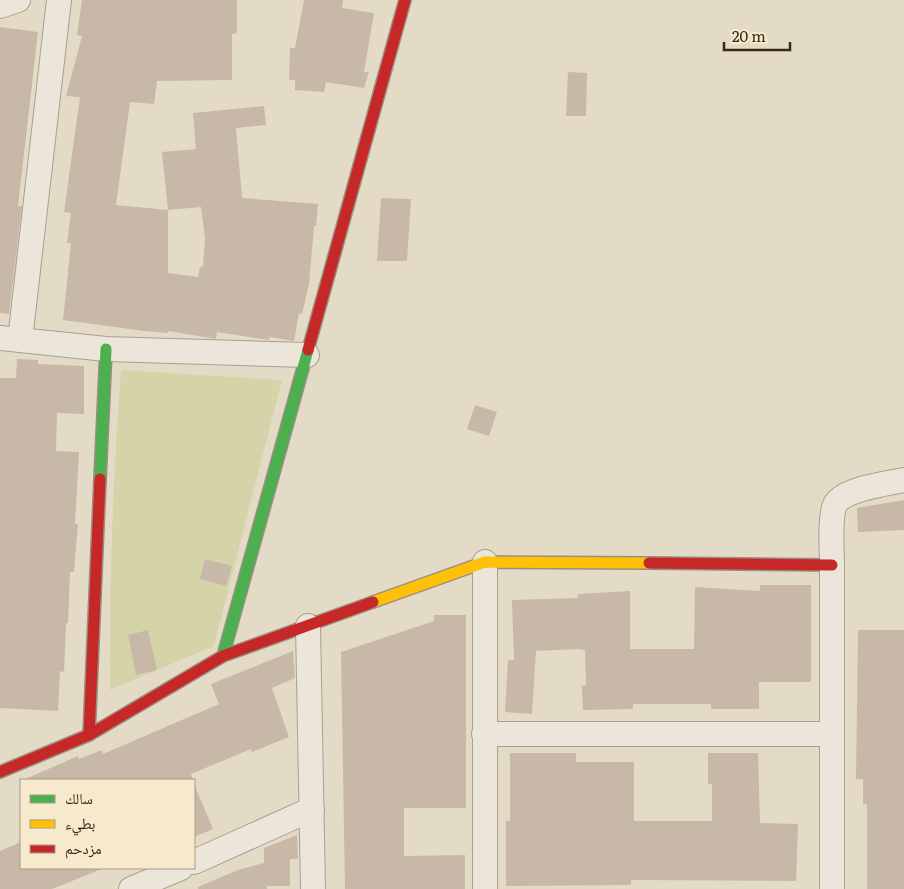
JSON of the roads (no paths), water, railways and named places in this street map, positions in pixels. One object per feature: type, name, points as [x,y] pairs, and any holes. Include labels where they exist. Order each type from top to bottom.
[{"type":"street","points":[[0,6],[18,0]]},
{"type":"street","points":[[59,0],[10,339],[106,349],[307,355]]},
{"type":"street","points":[[223,656],[405,0]]},
{"type":"street","points":[[89,735],[106,349]]},
{"type":"street","points":[[832,889],[832,524],[835,504],[848,493],[904,480]]},
{"type":"street","points":[[0,772],[89,735],[223,656],[485,562],[832,565]]},
{"type":"street","points":[[484,889],[485,562]]},
{"type":"street","points":[[308,626],[313,889]]},
{"type":"street","points":[[484,734],[831,734]]},
{"type":"street","points":[[195,862],[312,809]]},
{"type":"street","points":[[144,886],[178,869]]}]
